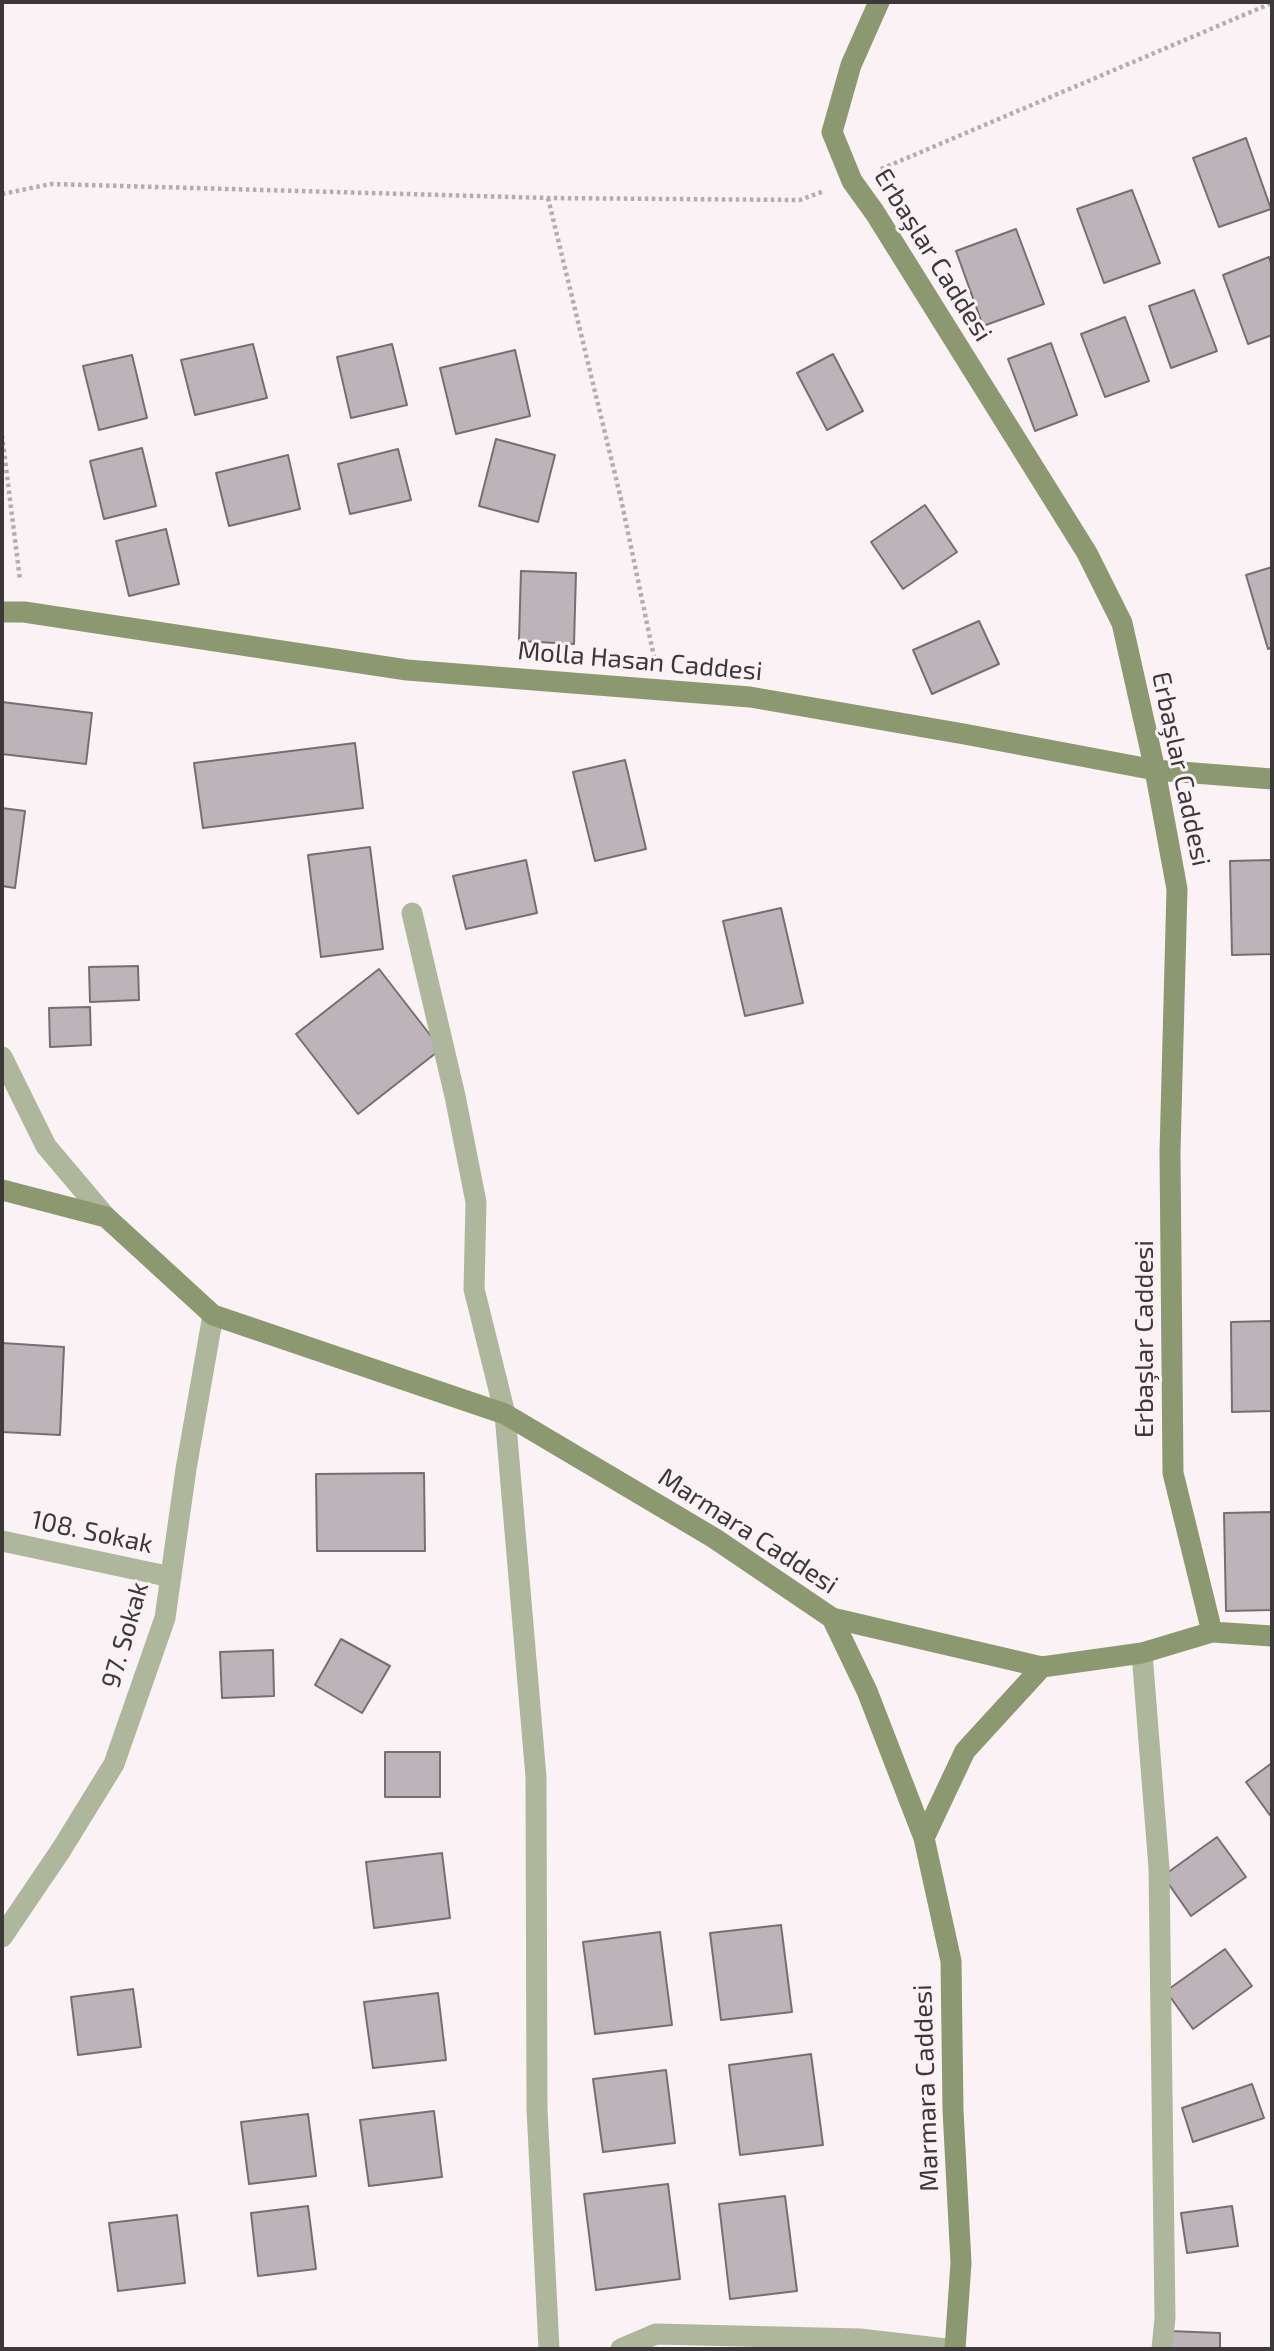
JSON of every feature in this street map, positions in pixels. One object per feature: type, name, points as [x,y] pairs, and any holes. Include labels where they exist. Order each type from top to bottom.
[{"type":"street","name":"Erbaşlar Caddesi","points":[[879,2],[851,65],[832,132],[852,181],[875,213],[1087,553],[1122,623],[1155,770],[1178,889],[1170,1152],[1173,1473],[1212,1632]]},
{"type":"street","name":"Molla Hasan Caddesi","points":[[2,612],[24,612],[407,670],[750,697],[1155,770],[1272,779]]},
{"type":"street","points":[[412,913],[455,1096],[476,1202],[474,1289],[505,1414],[536,1777],[537,2109],[549,2349]]},
{"type":"street","points":[[2,1057],[47,1146],[106,1217]]},
{"type":"street","name":"Marmara Caddesi","points":[[2,1190],[106,1217],[213,1315],[505,1414],[714,1538],[832,1618],[867,1691],[924,1838],[951,1961],[953,2110],[961,2263],[954,2349]]},
{"type":"street","name":"97. Sokak","points":[[2,1937],[61,1850],[114,1764],[165,1618],[186,1469],[213,1315]]},
{"type":"street","name":"108. Sokak","points":[[2,1542],[170,1577]]},
{"type":"street","points":[[832,1618],[1042,1667],[1142,1653],[1212,1632],[1272,1636]]},
{"type":"street","points":[[1142,1653],[1159,1868],[1166,2318],[1162,2349]]},
{"type":"street","points":[[924,1838],[965,1751],[1042,1667]]},
{"type":"street","points":[[621,2349],[656,2342],[860,2339],[946,2349]]},
{"type":"path","points":[[3,192],[51,184],[548,198],[800,200],[852,181],[1272,3]]},
{"type":"path","points":[[548,198],[621,499],[661,690]]},
{"type":"path","points":[[2,435],[24,612]]},
{"type":"building","points":[[1246,138],[1271,209],[1219,227],[1193,158]]},
{"type":"building","points":[[1132,190],[1160,263],[1104,283],[1077,209]]},
{"type":"building","points":[[1016,229],[1044,304],[983,326],[956,251]]},
{"type":"building","points":[[1269,257],[1272,267],[1272,335],[1248,344],[1223,275]]},
{"type":"building","points":[[1194,290],[1217,351],[1171,368],[1149,306]]},
{"type":"building","points":[[1125,317],[1149,381],[1105,397],[1081,334]]},
{"type":"building","points":[[1051,343],[1077,415],[1035,431],[1008,359]]},
{"type":"building","points":[[253,344],[267,398],[195,415],[181,360]]},
{"type":"building","points":[[392,344],[407,405],[351,418],[337,357]]},
{"type":"building","points":[[515,350],[530,416],[456,434],[440,368]]},
{"type":"building","points":[[833,354],[863,411],[827,430],[797,373]]},
{"type":"building","points":[[132,355],[147,418],[99,430],[83,366]]},
{"type":"building","points":[[496,439],[555,455],[538,522],[479,506]]},
{"type":"building","points":[[142,448],[156,506],[104,519],[90,461]]},
{"type":"building","points":[[398,449],[411,500],[350,514],[338,464]]},
{"type":"building","points":[[288,455],[300,509],[229,526],[216,473]]},
{"type":"building","points":[[925,505],[957,552],[903,589],[871,542]]},
{"type":"building","points":[[166,529],[179,584],[129,596],[116,541]]},
{"type":"building","points":[[1272,567],[1272,647],[1268,649],[1246,575]]},
{"type":"building","points":[[521,571],[576,573],[574,644],[519,641]]},
{"type":"building","points":[[979,621],[999,664],[932,694],[913,650]]},
{"type":"building","points":[[2,702],[92,713],[86,764],[2,754]]},
{"type":"building","points":[[355,743],[363,808],[203,828],[194,763]]},
{"type":"building","points":[[625,760],[646,849],[595,861],[573,772]]},
{"type":"building","points":[[2,808],[25,811],[15,888],[2,886]]},
{"type":"building","points":[[370,847],[383,949],[321,957],[308,855]]},
{"type":"building","points":[[526,860],[537,913],[466,929],[453,876]]},
{"type":"building","points":[[1272,860],[1272,954],[1232,955],[1230,861]]},
{"type":"building","points":[[781,908],[803,1003],[745,1016],[723,921]]},
{"type":"building","points":[[138,966],[139,1000],[90,1002],[89,967]]},
{"type":"building","points":[[379,969],[441,1049],[358,1114],[296,1034]]},
{"type":"building","points":[[90,1007],[91,1045],[50,1047],[49,1008]]},
{"type":"building","points":[[1272,1321],[1272,1411],[1232,1412],[1231,1322]]},
{"type":"building","points":[[2,1343],[64,1347],[60,1435],[2,1432]]},
{"type":"building","points":[[424,1473],[425,1551],[317,1551],[316,1474]]},
{"type":"building","points":[[1272,1512],[1272,1610],[1226,1611],[1224,1513]]},
{"type":"building","points":[[341,1639],[390,1666],[362,1713],[315,1685]]},
{"type":"building","points":[[273,1650],[274,1696],[222,1698],[220,1652]]},
{"type":"building","points":[[385,1752],[440,1752],[440,1797],[385,1797]]},
{"type":"building","points":[[1272,1763],[1272,1818],[1246,1782]]},
{"type":"building","points":[[1217,1837],[1246,1877],[1191,1916],[1163,1876]]},
{"type":"building","points":[[442,1853],[450,1918],[374,1928],[366,1862]]},
{"type":"building","points":[[781,1925],[792,2012],[721,2020],[710,1933]]},
{"type":"building","points":[[660,1932],[672,2025],[595,2034],[583,1942]]},
{"type":"building","points":[[1225,1949],[1252,1986],[1193,2029],[1166,1991]]},
{"type":"building","points":[[133,1989],[141,2047],[78,2055],[71,1997]]},
{"type":"building","points":[[438,1993],[446,2060],[373,2068],[364,2002]]},
{"type":"building","points":[[811,2054],[823,2145],[740,2155],[729,2065]]},
{"type":"building","points":[[666,2070],[675,2143],[603,2152],[593,2079]]},
{"type":"building","points":[[1252,2084],[1264,2118],[1193,2142],[1182,2108]]},
{"type":"building","points":[[434,2111],[442,2177],[369,2186],[360,2120]]},
{"type":"building","points":[[308,2114],[316,2176],[249,2184],[241,2122]]},
{"type":"building","points":[[668,2184],[680,2279],[596,2290],[584,2194]]},
{"type":"building","points":[[785,2196],[797,2291],[730,2299],[719,2204]]},
{"type":"building","points":[[308,2206],[316,2269],[258,2276],[251,2213]]},
{"type":"building","points":[[1232,2206],[1238,2246],[1187,2253],[1181,2213]]},
{"type":"building","points":[[177,2215],[185,2283],[118,2291],[109,2223]]},
{"type":"building","points":[[1169,2331],[1220,2333],[1220,2349],[1169,2349]]}]
